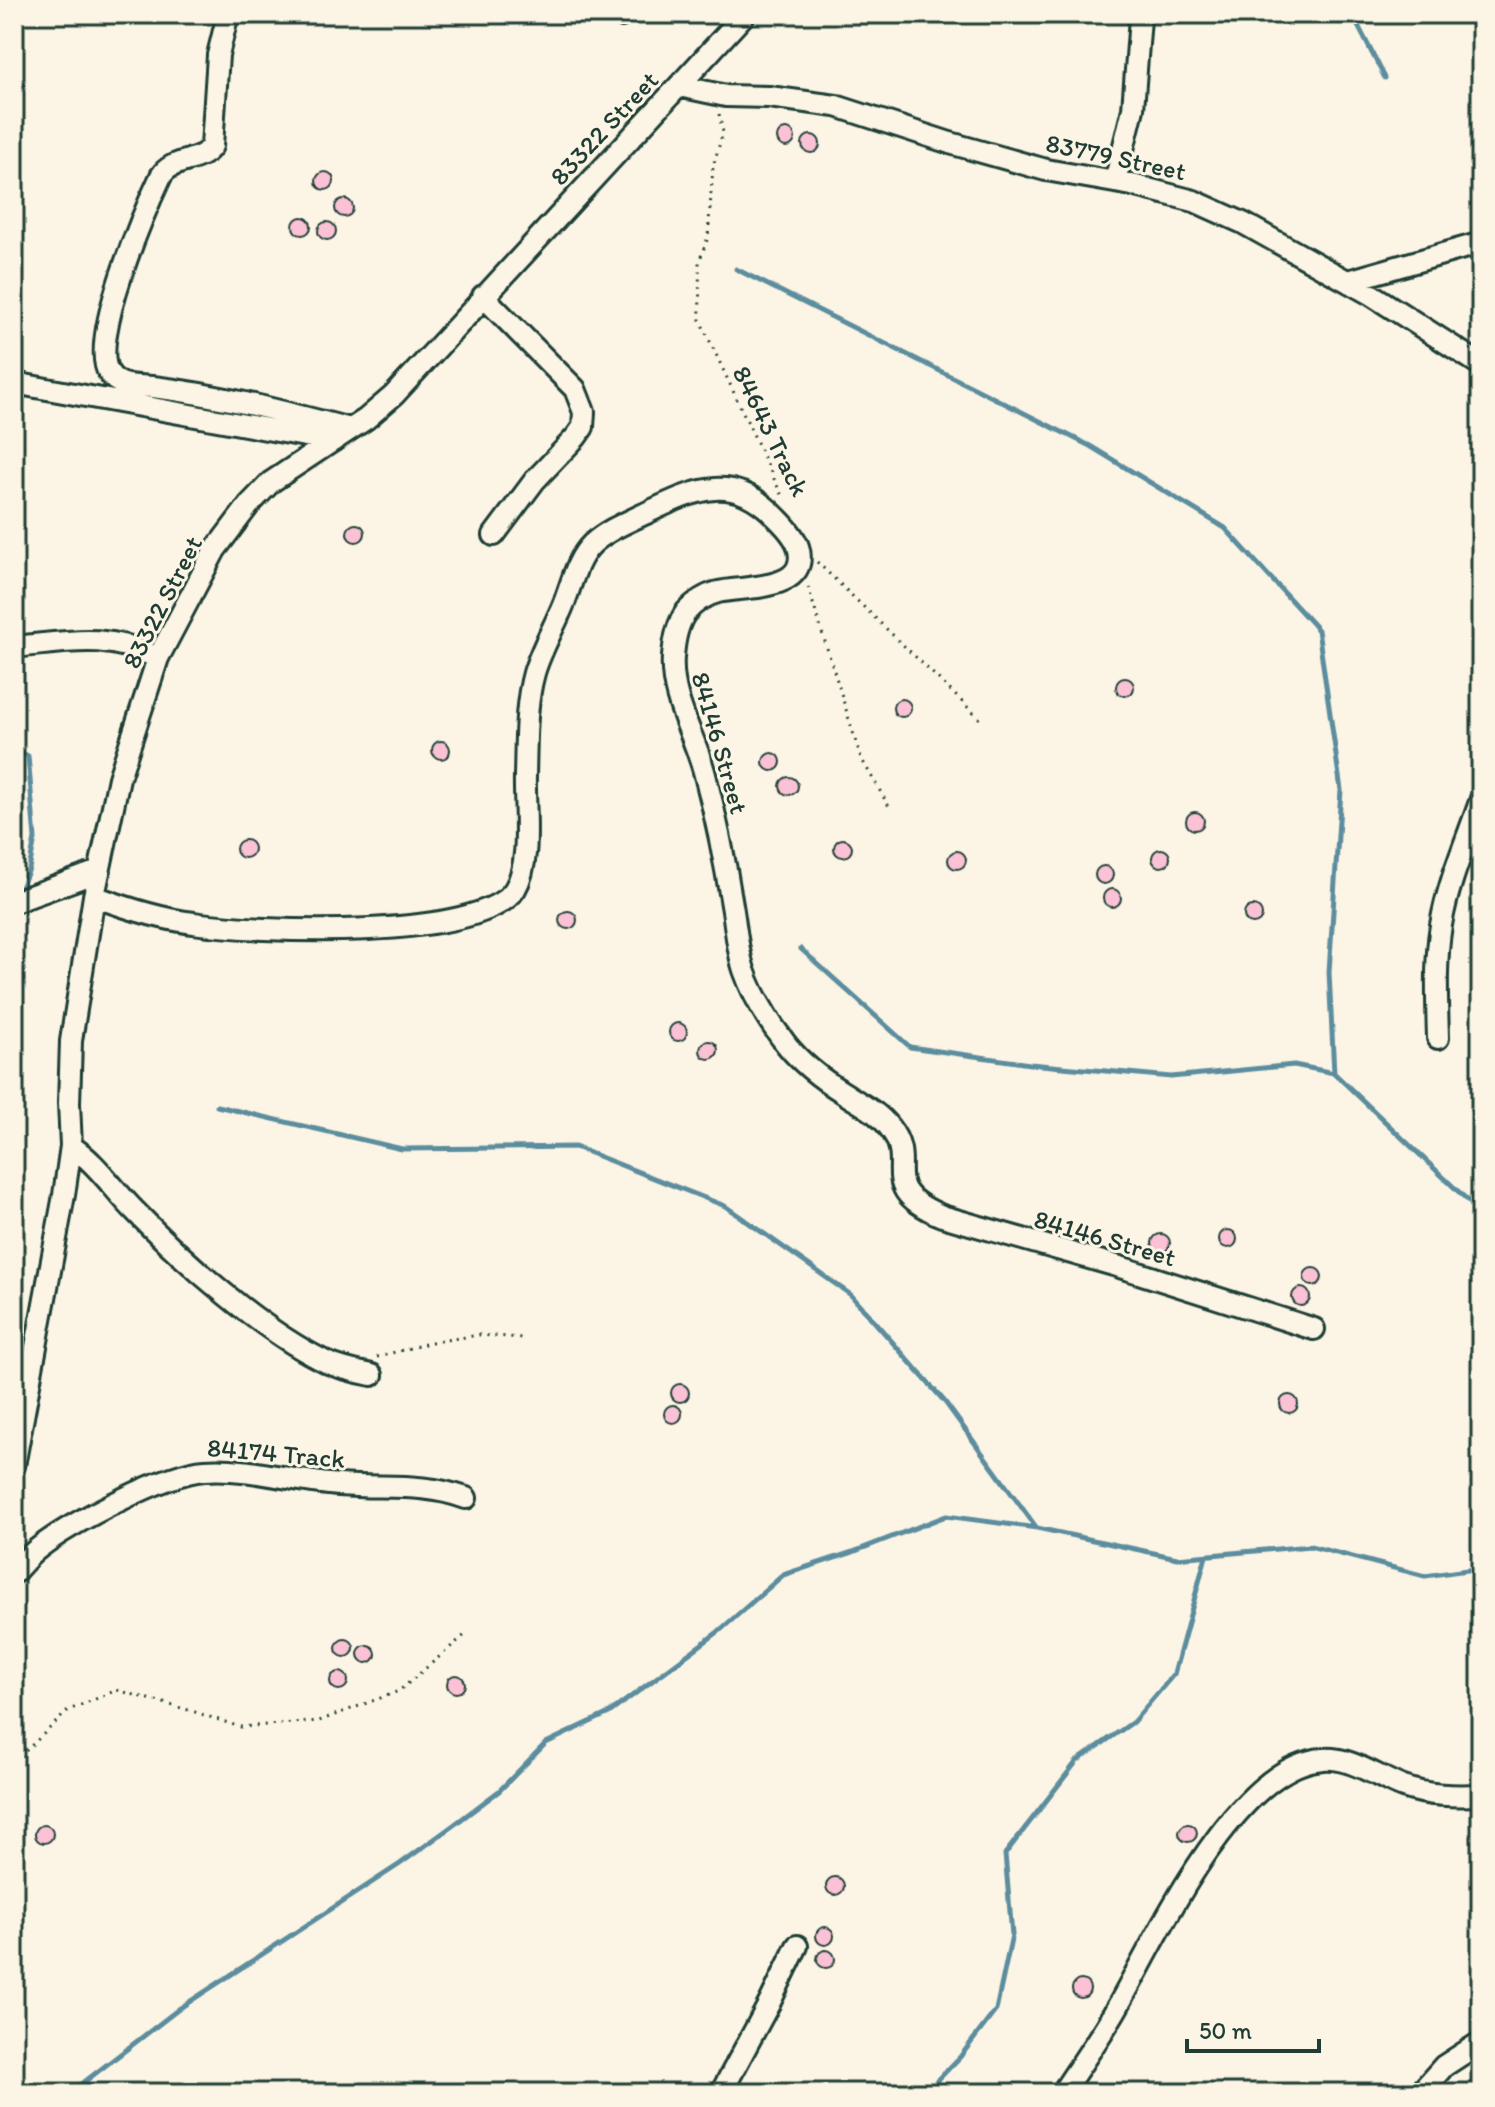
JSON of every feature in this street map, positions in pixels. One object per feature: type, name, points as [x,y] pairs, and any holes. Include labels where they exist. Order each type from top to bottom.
[{"type":"street","points":[[228,14],[218,55],[212,146],[205,154],[172,165],[161,176],[122,271],[103,346],[104,363],[114,379],[124,385],[249,403],[342,435]]},
{"type":"street","name":"83322 Street","points":[[14,1466],[71,1146],[71,1041],[94,896],[119,778],[158,658],[215,550],[249,505],[271,482],[342,435],[394,395],[745,14]]},
{"type":"street","points":[[1115,182],[1133,109],[1140,18]]},
{"type":"street","name":"83779 Street","points":[[679,86],[726,96],[769,97],[836,106],[938,140],[1046,170],[1159,191],[1217,210],[1348,281],[1481,365]]},
{"type":"street","points":[[1348,281],[1481,243]]},
{"type":"street","points":[[483,296],[575,389],[584,412],[583,427],[576,437],[535,480],[494,535]]},
{"type":"street","points":[[14,383],[342,435]]},
{"type":"street","points":[[94,896],[128,909],[192,923],[301,932],[459,919],[492,909],[509,897],[519,884],[524,867],[525,775],[531,689],[538,661],[562,610],[579,562],[587,550],[601,537],[688,493],[718,487],[740,491],[757,500],[783,523],[799,548],[799,564],[795,572]]},
{"type":"street","name":"84146 Street","points":[[795,572],[770,586],[717,592],[695,604],[682,620],[673,651],[675,693],[704,769],[733,905],[741,962],[753,992],[778,1032],[797,1056],[888,1125],[898,1146],[901,1182],[905,1192],[921,1207],[1314,1329]]},
{"type":"street","points":[[14,647],[108,640],[158,658]]},
{"type":"street","points":[[1438,1038],[1436,966],[1442,923],[1450,889],[1481,799]]},
{"type":"street","points":[[14,902],[99,871]]},
{"type":"street","points":[[71,1146],[92,1163],[137,1214],[253,1314],[327,1362],[372,1367]]},
{"type":"street","name":"84174 Track","points":[[14,1573],[40,1546],[80,1523],[154,1485],[201,1470],[247,1472],[343,1486],[406,1486],[447,1491],[466,1498]]},
{"type":"street","points":[[1062,2093],[1100,2038],[1209,1850],[1238,1811],[1276,1779],[1309,1762],[1335,1759],[1404,1787],[1428,1793],[1481,1795]]},
{"type":"street","points":[[721,2093],[797,1946]]},
{"type":"street","points":[[1420,2093],[1444,2066],[1481,2042]]},
{"type":"path","name":"84643 Track","points":[[707,93],[719,113],[723,132],[713,167],[708,237],[699,262],[700,320],[734,398],[786,503]]},
{"type":"path","points":[[810,556],[981,720]]},
{"type":"path","points":[[795,572],[806,583],[861,758],[891,810]]},
{"type":"path","points":[[372,1367],[432,1342],[479,1335],[523,1338]]},
{"type":"path","points":[[14,1762],[69,1710],[117,1690],[240,1727],[319,1721],[399,1691],[466,1634]]},
{"type":"building","points":[[619,12],[625,12],[630,20],[628,26],[619,28],[614,23],[614,17]]},
{"type":"building","points":[[786,129],[795,138],[786,147],[777,138]]},
{"type":"building","points":[[811,135],[820,144],[811,153],[802,144]]},
{"type":"building","points":[[325,172],[334,181],[325,190],[316,181]]},
{"type":"building","points":[[344,199],[353,208],[344,217],[335,208]]},
{"type":"building","points":[[302,217],[311,226],[302,235],[293,226]]},
{"type":"building","points":[[327,222],[336,231],[327,240],[318,231]]},
{"type":"building","points":[[356,524],[365,533],[356,542],[347,533]]},
{"type":"building","points":[[1125,678],[1134,687],[1125,696],[1116,687]]},
{"type":"building","points":[[902,699],[911,708],[902,717],[893,708]]},
{"type":"building","points":[[441,741],[450,750],[441,759],[432,750]]},
{"type":"building","points":[[772,753],[781,762],[772,771],[763,762]]},
{"type":"building","points":[[789,777],[798,786],[789,795],[780,786]]},
{"type":"building","points":[[1195,812],[1204,821],[1195,830],[1186,821]]},
{"type":"building","points":[[843,839],[852,848],[843,857],[834,848]]},
{"type":"building","points":[[245,840],[254,849],[245,858],[236,849]]},
{"type":"building","points":[[1161,849],[1170,858],[1161,867],[1152,858]]},
{"type":"building","points":[[957,851],[966,860],[957,869],[948,860]]},
{"type":"building","points":[[1104,866],[1113,875],[1104,884],[1095,875]]},
{"type":"building","points":[[1112,889],[1121,898],[1112,907],[1103,898]]},
{"type":"building","points":[[1253,906],[1262,915],[1253,924],[1244,915]]},
{"type":"building","points":[[568,911],[577,920],[568,929],[559,920]]},
{"type":"building","points":[[678,1023],[687,1032],[678,1041],[669,1032]]},
{"type":"building","points":[[709,1041],[718,1050],[709,1059],[700,1050]]},
{"type":"building","points":[[1228,1230],[1237,1239],[1228,1248],[1219,1239]]},
{"type":"building","points":[[1161,1234],[1170,1243],[1161,1252],[1152,1243]]},
{"type":"building","points":[[1313,1268],[1322,1277],[1313,1286],[1304,1277]]},
{"type":"building","points":[[1301,1288],[1310,1297],[1301,1306],[1292,1297]]},
{"type":"building","points":[[680,1384],[689,1393],[680,1402],[671,1393]]},
{"type":"building","points":[[1289,1395],[1298,1404],[1289,1413],[1280,1404]]},
{"type":"building","points":[[673,1405],[682,1414],[673,1423],[664,1414]]},
{"type":"building","points":[[345,1639],[354,1648],[345,1657],[336,1648]]},
{"type":"building","points":[[367,1645],[376,1654],[367,1663],[358,1654]]},
{"type":"building","points":[[339,1672],[348,1681],[339,1690],[330,1681]]},
{"type":"building","points":[[456,1675],[465,1684],[456,1693],[447,1684]]},
{"type":"building","points":[[1188,1824],[1197,1833],[1188,1842],[1179,1833]]},
{"type":"building","points":[[44,1825],[53,1834],[44,1843],[35,1834]]},
{"type":"building","points":[[835,1877],[844,1886],[835,1895],[826,1886]]},
{"type":"building","points":[[825,1927],[834,1936],[825,1945],[816,1936]]},
{"type":"building","points":[[826,1950],[835,1959],[826,1968],[817,1959]]},
{"type":"building","points":[[1081,1980],[1090,1989],[1081,1998],[1072,1989]]},
{"type":"waterway","points":[[1352,14],[1385,78]]},
{"type":"waterway","points":[[736,269],[1090,446],[1225,528],[1318,630],[1341,790],[1329,972],[1334,1073],[1481,1213]]},
{"type":"waterway","points":[[14,749],[28,756],[35,839],[29,869],[19,892]]},
{"type":"waterway","points":[[14,918],[15,914]]},
{"type":"waterway","points":[[801,949],[910,1047],[1030,1064],[1171,1077],[1294,1065],[1334,1073]]},
{"type":"waterway","points":[[217,1106],[402,1149],[575,1147],[725,1206],[851,1295],[945,1402],[1036,1527]]},
{"type":"waterway","points":[[70,2093],[180,2008],[400,1864],[451,1827],[499,1791],[546,1743],[609,1713],[718,1632],[783,1575],[946,1516],[1037,1528],[1177,1558],[1310,1546],[1425,1576],[1481,1568]]},
{"type":"waterway","points":[[925,2093],[960,2057],[996,2010],[1012,1935],[1005,1854],[1077,1761],[1133,1722],[1174,1674],[1206,1556]]}]
